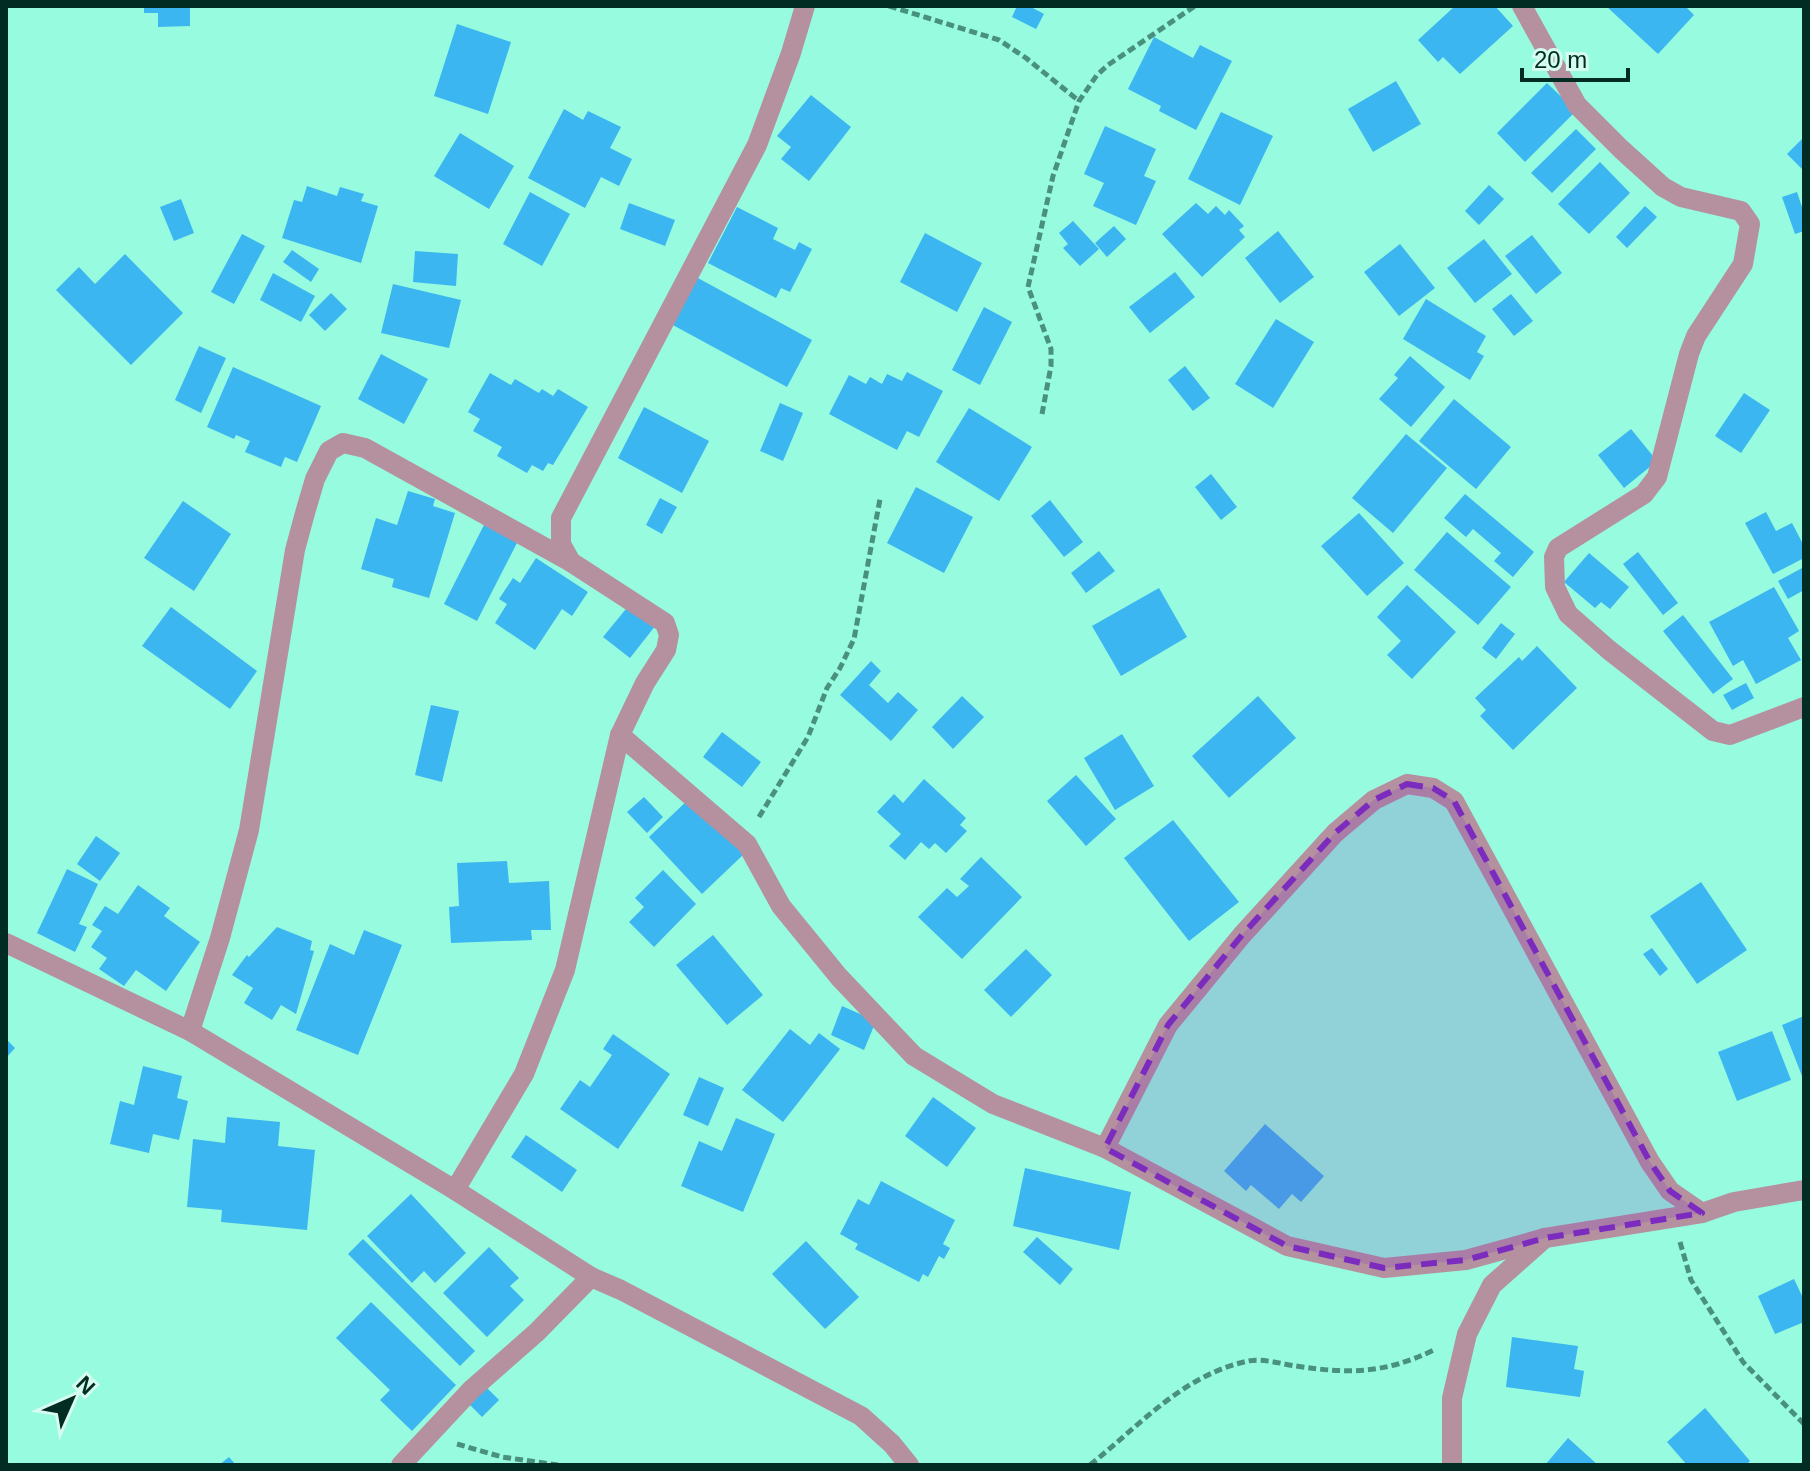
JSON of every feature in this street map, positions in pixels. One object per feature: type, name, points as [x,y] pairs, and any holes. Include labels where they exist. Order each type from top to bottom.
[{"type":"street","points":[[571,562],[561,544],[561,518],[757,145],[805,6]]},
{"type":"street","points":[[1522,6],[1577,105],[1621,149],[1663,187],[1681,197],[1741,211],[1750,224],[1743,264],[1692,345],[1657,477],[1644,494],[1558,548],[1554,557],[1555,587],[1568,614],[1713,731],[1730,735],[1804,707]]},
{"type":"street","points":[[190,1031],[220,938],[249,830],[295,550],[315,479],[329,451],[343,443],[365,448],[571,562],[665,623],[669,635],[666,650],[645,683],[620,735],[565,970],[524,1074],[455,1190]]},
{"type":"street","points":[[620,735],[747,844],[781,906],[839,977],[914,1056],[993,1104],[1105,1148],[1287,1246],[1384,1268],[1466,1260],[1545,1238],[1702,1213],[1734,1202],[1804,1190]]},
{"type":"street","points":[[1105,1148],[1168,1025],[1242,935],[1335,833],[1374,800],[1407,784],[1433,788],[1454,801],[1650,1162],[1670,1191],[1702,1213]]},
{"type":"street","points":[[6,943],[190,1031],[455,1190],[591,1277],[861,1416],[892,1444],[909,1465]]},
{"type":"street","points":[[1452,1465],[1452,1398],[1467,1334],[1492,1285],[1545,1238]]},
{"type":"street","points":[[401,1465],[471,1390],[537,1332],[591,1277]]},
{"type":"path","points":[[889,6],[999,40],[1079,101]]},
{"type":"path","points":[[1042,414],[1051,349],[1028,287],[1053,176],[1079,101],[1108,65],[1195,6]]},
{"type":"path","points":[[747,844],[762,809],[808,737],[827,688],[854,639],[880,499]]},
{"type":"path","points":[[1673,1218],[1691,1280],[1735,1351],[1804,1424]]},
{"type":"path","points":[[1090,1465],[1172,1395],[1212,1372],[1251,1360],[1334,1372],[1377,1370],[1414,1359],[1467,1334]]},
{"type":"path","points":[[430,1436],[502,1457],[558,1465]]},
{"type":"highlighted area","points":[[1407,784],[1433,788],[1454,801],[1650,1162],[1670,1191],[1702,1213],[1545,1238],[1466,1260],[1384,1268],[1287,1246],[1105,1148],[1168,1025],[1242,935],[1335,833],[1374,800]]},
{"type":"building","points":[[144,6],[190,6],[190,26],[158,27],[158,13],[144,13]]},
{"type":"building","points":[[1017,6],[1029,6],[1044,14],[1036,29],[1012,17]]},
{"type":"building","points":[[1455,6],[1495,6],[1513,26],[1460,74],[1443,57],[1438,62],[1418,40]]},
{"type":"building","points":[[1606,6],[1685,6],[1694,15],[1658,54]]},
{"type":"building","points":[[457,24],[511,42],[488,114],[434,96]]},
{"type":"building","points":[[1154,37],[1193,58],[1200,45],[1232,61],[1196,130],[1159,111],[1161,106],[1128,89]]},
{"type":"building","points":[[1396,81],[1421,124],[1373,152],[1348,109]]},
{"type":"building","points":[[1547,83],[1576,111],[1525,162],[1497,133]]},
{"type":"building","points":[[811,95],[851,127],[809,181],[781,159],[791,147],[777,136]]},
{"type":"building","points":[[564,109],[583,120],[588,111],[621,127],[610,148],[632,159],[619,186],[601,177],[585,208],[528,178]]},
{"type":"building","points":[[1221,112],[1273,136],[1240,205],[1188,179]]},
{"type":"building","points":[[1105,126],[1156,149],[1144,176],[1156,181],[1136,225],[1093,206],[1104,183],[1084,174]]},
{"type":"building","points":[[1576,129],[1596,149],[1552,193],[1531,173]]},
{"type":"building","points":[[460,133],[514,166],[489,209],[434,176]]},
{"type":"building","points":[[1804,137],[1804,171],[1787,154]]},
{"type":"building","points":[[1600,162],[1630,193],[1589,234],[1558,204]]},
{"type":"building","points":[[1489,185],[1504,199],[1479,225],[1465,211]]},
{"type":"building","points":[[307,186],[337,196],[340,187],[364,194],[361,201],[378,206],[361,263],[282,238],[294,200],[302,202]]},
{"type":"building","points":[[530,192],[570,214],[542,266],[503,244]]},
{"type":"building","points":[[1797,192],[1804,213],[1804,231],[1795,234],[1782,197]]},
{"type":"building","points":[[181,199],[194,233],[174,241],[160,207]]},
{"type":"building","points":[[629,203],[675,220],[665,246],[620,229]]},
{"type":"building","points":[[1196,203],[1208,214],[1216,206],[1225,215],[1229,210],[1244,226],[1239,230],[1245,237],[1202,277],[1162,234]]},
{"type":"building","points":[[1645,206],[1657,217],[1627,248],[1616,237]]},
{"type":"building","points":[[737,207],[778,228],[773,239],[795,250],[799,242],[812,249],[790,292],[781,288],[776,298],[708,263]]},
{"type":"building","points":[[1073,221],[1099,249],[1080,266],[1063,248],[1068,244],[1059,233]]},
{"type":"building","points":[[1114,226],[1126,239],[1107,257],[1095,243]]},
{"type":"building","points":[[1278,231],[1314,277],[1280,303],[1245,258]]},
{"type":"building","points":[[925,233],[982,263],[957,312],[900,282]]},
{"type":"building","points":[[242,234],[265,246],[234,304],[211,292]]},
{"type":"building","points":[[1532,235],[1562,273],[1536,294],[1505,256]]},
{"type":"building","points":[[1484,239],[1512,274],[1475,303],[1447,268]]},
{"type":"building","points":[[1400,244],[1435,288],[1399,316],[1364,272]]},
{"type":"building","points":[[292,250],[319,269],[311,282],[283,262]]},
{"type":"building","points":[[415,251],[458,254],[456,286],[413,282]]},
{"type":"building","points":[[125,254],[183,313],[131,365],[56,290],[79,267],[95,284]]},
{"type":"building","points":[[1175,272],[1195,297],[1150,333],[1129,307]]},
{"type":"building","points":[[273,273],[315,296],[301,322],[260,300]]},
{"type":"building","points":[[696,277],[812,340],[787,387],[671,324]]},
{"type":"building","points":[[393,284],[461,300],[449,348],[381,333]]},
{"type":"building","points":[[331,293],[347,309],[325,331],[309,315]]},
{"type":"building","points":[[1511,294],[1533,321],[1514,336],[1492,309]]},
{"type":"building","points":[[1426,299],[1486,336],[1477,352],[1484,356],[1470,380],[1403,339]]},
{"type":"building","points":[[984,307],[1012,322],[980,385],[952,370]]},
{"type":"building","points":[[1276,319],[1314,342],[1273,408],[1235,384]]},
{"type":"building","points":[[199,346],[226,358],[201,413],[175,400]]},
{"type":"building","points":[[381,354],[428,379],[404,424],[358,399]]},
{"type":"building","points":[[1410,356],[1445,387],[1411,427],[1379,399],[1398,378],[1394,375]]},
{"type":"building","points":[[1185,366],[1210,398],[1193,411],[1168,380]]},
{"type":"building","points":[[233,367],[321,406],[297,462],[285,457],[281,467],[245,452],[250,441],[236,435],[234,439],[207,427]]},
{"type":"building","points":[[907,372],[943,391],[919,437],[907,431],[897,450],[829,414],[849,375],[866,384],[870,377],[882,384],[887,374],[902,381]]},
{"type":"building","points":[[490,373],[511,385],[515,379],[539,393],[542,389],[553,396],[558,389],[588,407],[553,465],[548,463],[543,471],[532,465],[527,473],[497,456],[502,447],[473,431],[480,419],[468,412]]},
{"type":"building","points":[[1744,393],[1770,410],[1741,453],[1715,436]]},
{"type":"building","points":[[1454,399],[1511,447],[1476,489],[1419,441]]},
{"type":"building","points":[[780,403],[803,413],[783,461],[760,451]]},
{"type":"building","points":[[644,407],[709,441],[682,493],[618,458]]},
{"type":"building","points":[[969,408],[1032,447],[999,501],[936,462]]},
{"type":"building","points":[[1631,429],[1657,461],[1624,488],[1598,455]]},
{"type":"building","points":[[1406,434],[1447,468],[1393,533],[1352,498]]},
{"type":"building","points":[[1211,474],[1237,507],[1221,520],[1195,487]]},
{"type":"building","points":[[916,487],[973,517],[944,573],[887,543]]},
{"type":"building","points":[[408,491],[435,499],[433,506],[455,513],[429,598],[392,587],[394,579],[361,569],[376,518],[397,525]]},
{"type":"building","points":[[1465,494],[1534,552],[1513,577],[1494,561],[1501,553],[1473,529],[1466,537],[1444,518]]},
{"type":"building","points":[[660,498],[677,507],[662,534],[646,525]]},
{"type":"building","points":[[1050,500],[1083,542],[1064,557],[1031,516]]},
{"type":"building","points":[[183,501],[231,534],[194,591],[144,558]]},
{"type":"building","points":[[1766,512],[1776,531],[1792,523],[1804,546],[1804,558],[1773,574],[1745,523]]},
{"type":"building","points":[[1359,513],[1404,563],[1367,596],[1321,546]]},
{"type":"building","points":[[486,521],[519,539],[477,621],[444,604]]},
{"type":"building","points":[[1447,532],[1511,587],[1478,625],[1414,570]]},
{"type":"building","points":[[1099,551],[1115,571],[1086,593],[1071,573]]},
{"type":"building","points":[[1638,552],[1678,603],[1663,615],[1623,564]]},
{"type":"building","points":[[1589,553],[1629,587],[1610,609],[1601,602],[1595,608],[1564,582]]},
{"type":"building","points":[[536,558],[588,592],[572,616],[562,609],[535,650],[495,623],[507,604],[499,599],[513,578],[520,583]]},
{"type":"building","points":[[1804,567],[1804,590],[1788,599],[1778,581]]},
{"type":"building","points":[[1407,585],[1456,632],[1412,679],[1387,655],[1401,641],[1377,617]]},
{"type":"building","points":[[1774,587],[1799,631],[1788,638],[1801,660],[1756,684],[1743,660],[1733,666],[1709,622]]},
{"type":"building","points":[[1159,588],[1187,637],[1121,676],[1092,626]]},
{"type":"building","points":[[630,604],[656,625],[630,658],[603,637]]},
{"type":"building","points":[[171,607],[257,671],[230,709],[142,646]]},
{"type":"building","points":[[1683,615],[1733,679],[1713,694],[1663,631]]},
{"type":"building","points":[[1501,623],[1515,634],[1496,659],[1482,648]]},
{"type":"building","points":[[1537,646],[1577,688],[1513,750],[1480,716],[1486,710],[1475,698],[1519,657],[1522,661]]},
{"type":"building","points":[[871,661],[881,671],[869,685],[888,703],[898,692],[918,710],[891,741],[840,695]]},
{"type":"building","points":[[1746,683],[1754,698],[1732,710],[1723,695]]},
{"type":"building","points":[[962,696],[984,717],[953,749],[932,727]]},
{"type":"building","points":[[1258,696],[1296,738],[1229,798],[1192,756]]},
{"type":"building","points":[[431,705],[459,711],[442,782],[415,775]]},
{"type":"building","points":[[722,732],[761,762],[742,787],[703,757]]},
{"type":"building","points":[[1122,734],[1154,786],[1115,810],[1084,758]]},
{"type":"building","points":[[1076,775],[1116,819],[1086,846],[1047,801]]},
{"type":"building","points":[[924,779],[966,818],[960,825],[967,831],[946,853],[935,843],[929,849],[921,842],[905,860],[889,846],[901,834],[877,812],[894,794],[903,803]]},
{"type":"building","points":[[644,797],[663,817],[647,833],[627,812]]},
{"type":"building","points":[[691,797],[744,854],[702,894],[649,837]]},
{"type":"building","points":[[1173,820],[1239,902],[1189,941],[1124,858]]},
{"type":"building","points":[[96,836],[120,853],[100,881],[77,864]]},
{"type":"building","points":[[981,857],[1022,897],[962,959],[918,917],[947,888],[957,897],[969,886],[960,879]]},
{"type":"building","points":[[507,861],[509,883],[549,881],[551,930],[531,930],[532,940],[451,943],[449,907],[459,906],[457,863]]},
{"type":"building","points":[[67,869],[98,884],[79,924],[87,927],[75,952],[37,933]]},
{"type":"building","points":[[663,870],[696,904],[654,947],[629,922],[644,907],[635,898]]},
{"type":"building","points":[[1701,882],[1747,950],[1697,984],[1650,916]]},
{"type":"building","points":[[138,885],[170,908],[164,916],[200,942],[166,991],[136,970],[124,986],[99,969],[107,958],[91,947],[102,931],[92,925],[105,906],[118,914]]},
{"type":"building","points":[[277,927],[312,941],[310,950],[314,951],[296,1014],[281,1005],[272,1020],[244,1003],[253,988],[232,975],[247,955],[249,957]]},
{"type":"building","points":[[364,930],[402,945],[358,1055],[296,1030],[330,944],[354,955]]},
{"type":"building","points":[[713,935],[763,995],[727,1025],[676,965]]},
{"type":"building","points":[[1652,948],[1668,969],[1660,976],[1643,954]]},
{"type":"building","points":[[1026,949],[1052,975],[1011,1017],[984,990]]},
{"type":"building","points":[[842,1006],[876,1021],[864,1050],[831,1035]]},
{"type":"building","points":[[1804,1016],[1804,1081],[1782,1025]]},
{"type":"building","points":[[790,1029],[810,1045],[819,1033],[840,1049],[783,1122],[742,1090]]},
{"type":"building","points":[[1772,1031],[1791,1080],[1737,1101],[1718,1052]]},
{"type":"building","points":[[613,1034],[670,1074],[618,1149],[560,1109],[580,1080],[590,1087],[612,1055],[603,1049]]},
{"type":"building","points":[[6,1039],[15,1048],[6,1058]]},
{"type":"building","points":[[143,1066],[182,1076],[177,1098],[188,1101],[179,1140],[153,1134],[149,1153],[110,1144],[120,1101],[134,1105]]},
{"type":"building","points":[[699,1077],[724,1088],[708,1126],[683,1115]]},
{"type":"building","points":[[933,1097],[976,1128],[947,1167],[905,1136]]},
{"type":"building","points":[[227,1117],[280,1122],[278,1146],[315,1150],[307,1230],[221,1222],[222,1210],[187,1207],[193,1139],[225,1143]]},
{"type":"building","points":[[736,1118],[775,1134],[743,1212],[681,1186],[699,1141],[722,1151]]},
{"type":"building","points":[[1265,1124],[1324,1176],[1301,1202],[1292,1194],[1279,1209],[1251,1185],[1246,1191],[1224,1171]]},
{"type":"building","points":[[526,1135],[577,1170],[562,1192],[511,1157]]},
{"type":"building","points":[[1025,1168],[1131,1192],[1119,1250],[1013,1226]]},
{"type":"building","points":[[881,1181],[955,1220],[943,1244],[950,1248],[944,1259],[939,1256],[928,1277],[923,1274],[919,1282],[855,1249],[858,1244],[840,1234],[858,1199],[869,1205]]},
{"type":"building","points":[[411,1194],[466,1253],[435,1283],[424,1271],[412,1283],[367,1236]]},
{"type":"building","points":[[1037,1237],[1073,1269],[1060,1285],[1023,1252]]},
{"type":"building","points":[[363,1239],[475,1351],[460,1366],[348,1254]]},
{"type":"building","points":[[806,1241],[859,1297],[825,1329],[772,1274]]},
{"type":"building","points":[[489,1247],[519,1278],[510,1286],[524,1300],[487,1337],[443,1293]]},
{"type":"building","points":[[1794,1279],[1804,1300],[1804,1322],[1775,1334],[1758,1296]]},
{"type":"building","points":[[371,1302],[456,1385],[412,1431],[380,1400],[390,1390],[336,1338]]},
{"type":"building","points":[[1512,1337],[1578,1346],[1574,1369],[1584,1371],[1580,1397],[1506,1387]]},
{"type":"building","points":[[485,1386],[499,1400],[482,1417],[468,1403]]},
{"type":"building","points":[[1705,1408],[1750,1461],[1746,1465],[1687,1465],[1667,1442]]},
{"type":"building","points":[[1568,1438],[1598,1465],[1545,1465]]},
{"type":"building","points":[[229,1457],[236,1465],[219,1465]]}]
